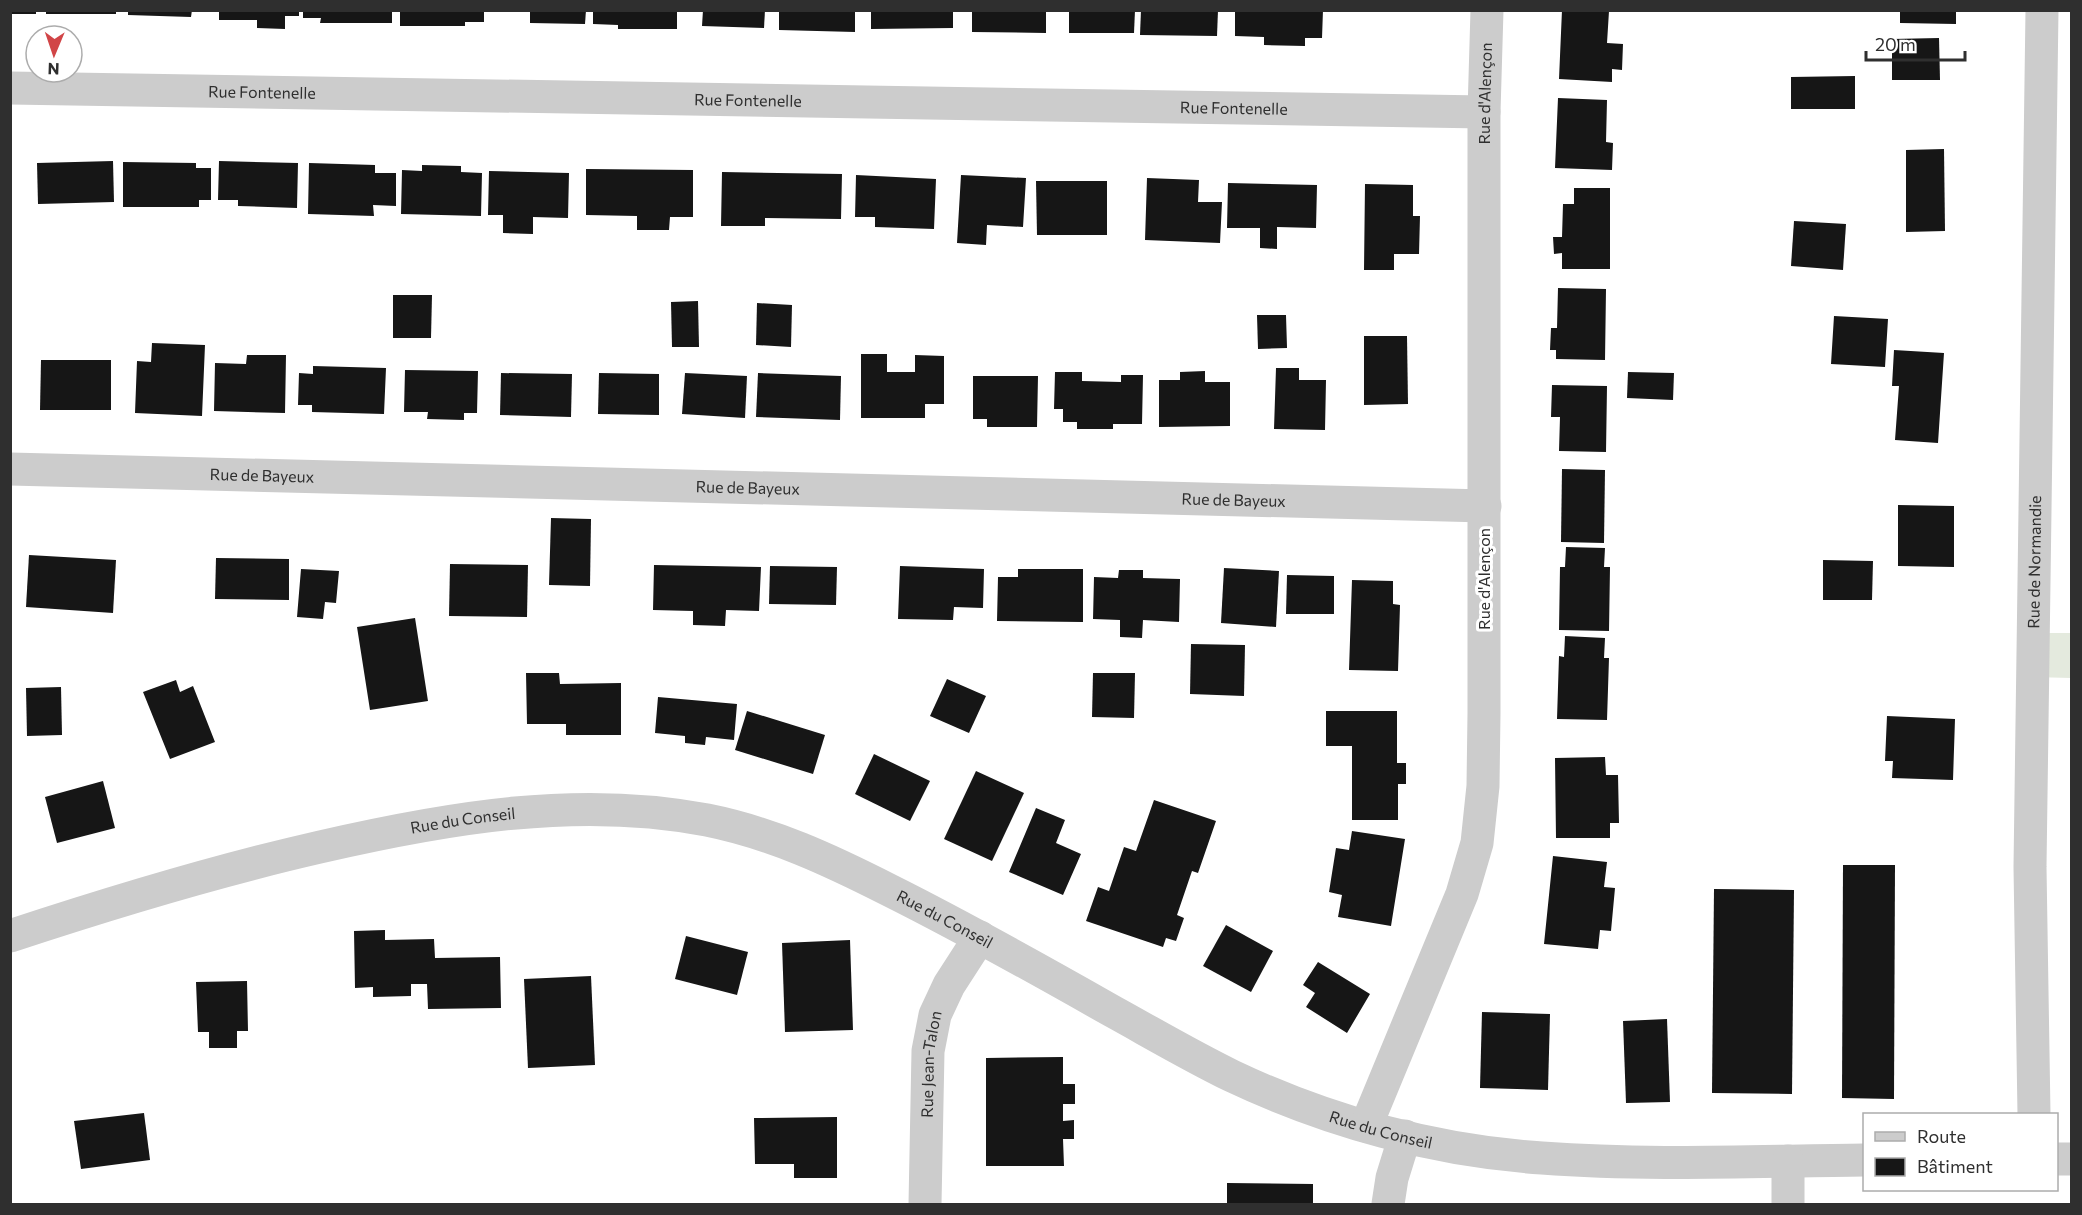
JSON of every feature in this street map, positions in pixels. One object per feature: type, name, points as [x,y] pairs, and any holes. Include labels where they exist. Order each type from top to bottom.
[{"type":"street","name":"Rue d'Alençon","points":[[1366,1126],[1462,894],[1477,843],[1483,765],[1484,112],[1487,10]]},
{"type":"street","name":"Rue de Normandie","points":[[2034,1113],[2031,844],[2042,10]]},
{"type":"street","name":"Rue Fontenelle","points":[[10,88],[1484,112]]},
{"type":"street","name":"Rue de Bayeux","points":[[10,469],[1485,506]]},
{"type":"street","name":"Rue du Conseil","points":[[10,936],[186,881],[392,831],[464,818],[535,811],[598,810],[655,813],[696,819],[768,835],[826,858],[980,937],[1233,1076],[1288,1100],[1366,1126],[1450,1146],[1540,1158],[1609,1161],[1863,1160]]},
{"type":"street","name":"Rue Jean-Talon","points":[[925,1204],[928,1052],[936,1015],[949,985],[980,937]]},
{"type":"street","points":[[1388,1204],[1392,1178],[1405,1136]]},
{"type":"street","points":[[1788,1161],[1788,1204]]},
{"type":"shaded area","points":[[2033,633],[2071,633],[2071,678],[2032,677]]},
{"type":"building","points":[[10,10],[36,10],[36,14],[10,14]]},
{"type":"building","points":[[46,10],[116,10],[116,14],[46,14]]},
{"type":"building","points":[[128,10],[192,10],[191,17],[128,15]]},
{"type":"building","points":[[219,10],[299,10],[299,16],[285,16],[285,29],[257,28],[257,20],[219,20]]},
{"type":"building","points":[[303,10],[392,10],[392,23],[320,23],[321,18],[303,18]]},
{"type":"building","points":[[400,10],[484,10],[484,22],[465,22],[465,26],[400,26]]},
{"type":"building","points":[[530,10],[586,10],[585,24],[530,23]]},
{"type":"building","points":[[593,10],[677,10],[677,29],[618,29],[618,25],[593,24]]},
{"type":"building","points":[[703,10],[765,10],[764,28],[702,26]]},
{"type":"building","points":[[779,10],[855,10],[855,32],[779,30]]},
{"type":"building","points":[[871,10],[953,10],[953,28],[871,29]]},
{"type":"building","points":[[972,10],[1046,10],[1046,33],[972,32]]},
{"type":"building","points":[[1069,10],[1135,10],[1134,33],[1069,33]]},
{"type":"building","points":[[1141,10],[1218,10],[1217,36],[1140,35]]},
{"type":"building","points":[[1235,10],[1323,10],[1322,38],[1305,38],[1305,46],[1264,45],[1264,37],[1235,36]]},
{"type":"building","points":[[1562,10],[1609,11],[1607,43],[1623,44],[1622,70],[1612,69],[1612,82],[1559,79]]},
{"type":"building","points":[[1900,10],[1956,10],[1956,24],[1900,23]]},
{"type":"building","points":[[1939,38],[1940,80],[1892,80],[1892,39]]},
{"type":"building","points":[[1855,76],[1855,109],[1791,109],[1791,77]]},
{"type":"building","points":[[1558,98],[1607,100],[1606,142],[1613,143],[1612,170],[1555,168]]},
{"type":"building","points":[[1944,149],[1945,231],[1906,232],[1906,150]]},
{"type":"building","points":[[113,161],[114,202],[38,204],[37,163]]},
{"type":"building","points":[[219,161],[298,163],[297,208],[238,206],[238,200],[218,200]]},
{"type":"building","points":[[123,162],[196,163],[196,168],[211,168],[211,200],[199,200],[199,207],[123,207]]},
{"type":"building","points":[[309,163],[375,165],[375,173],[396,173],[396,206],[373,205],[374,216],[308,214]]},
{"type":"building","points":[[422,165],[461,166],[461,172],[482,173],[481,216],[401,214],[402,170],[422,171]]},
{"type":"building","points":[[586,169],[693,170],[693,217],[670,217],[669,230],[637,230],[637,216],[586,215]]},
{"type":"building","points":[[489,171],[569,173],[568,218],[533,217],[533,234],[503,233],[503,215],[488,215]]},
{"type":"building","points":[[722,172],[842,174],[841,219],[765,218],[765,226],[721,226]]},
{"type":"building","points":[[856,175],[936,179],[934,229],[875,227],[875,217],[855,217]]},
{"type":"building","points":[[961,175],[1026,178],[1023,227],[987,225],[986,245],[957,243]]},
{"type":"building","points":[[1147,178],[1199,180],[1198,202],[1222,202],[1220,243],[1145,240]]},
{"type":"building","points":[[1036,181],[1107,181],[1107,235],[1037,235]]},
{"type":"building","points":[[1228,183],[1317,185],[1316,228],[1277,227],[1277,249],[1260,248],[1260,228],[1227,228]]},
{"type":"building","points":[[1365,184],[1413,185],[1413,216],[1420,216],[1419,254],[1394,254],[1394,270],[1364,270]]},
{"type":"building","points":[[1574,188],[1610,188],[1610,269],[1562,269],[1562,253],[1554,254],[1553,237],[1562,237],[1563,204],[1574,204]]},
{"type":"building","points":[[1794,221],[1846,224],[1843,270],[1791,266]]},
{"type":"building","points":[[1558,288],[1606,289],[1605,360],[1556,359],[1556,350],[1550,350],[1551,328],[1557,328]]},
{"type":"building","points":[[393,295],[432,295],[431,338],[393,338]]},
{"type":"building","points":[[698,301],[699,347],[672,347],[671,302]]},
{"type":"building","points":[[757,303],[792,305],[791,347],[756,345]]},
{"type":"building","points":[[1257,315],[1286,315],[1287,348],[1258,349]]},
{"type":"building","points":[[1834,316],[1888,319],[1885,367],[1831,364]]},
{"type":"building","points":[[1364,336],[1407,336],[1408,404],[1364,405]]},
{"type":"building","points":[[152,343],[205,345],[202,416],[135,413],[137,361],[151,362]]},
{"type":"building","points":[[1894,350],[1944,353],[1938,443],[1895,440],[1899,386],[1892,386]]},
{"type":"building","points":[[861,354],[887,354],[887,372],[915,372],[915,355],[944,356],[944,404],[925,404],[925,418],[861,418]]},
{"type":"building","points":[[247,355],[286,355],[285,413],[214,411],[215,363],[246,364]]},
{"type":"building","points":[[41,360],[111,360],[111,410],[40,410]]},
{"type":"building","points":[[313,366],[386,368],[384,414],[312,412],[312,405],[298,405],[299,373],[313,374]]},
{"type":"building","points":[[1276,368],[1299,368],[1299,380],[1326,380],[1325,430],[1274,429]]},
{"type":"building","points":[[405,370],[478,371],[477,413],[464,413],[464,420],[427,419],[428,412],[404,412]]},
{"type":"building","points":[[1205,371],[1205,382],[1230,382],[1230,426],[1159,427],[1159,380],[1180,380],[1180,372]]},
{"type":"building","points":[[1055,372],[1082,372],[1082,381],[1121,382],[1121,375],[1143,375],[1142,424],[1113,424],[1113,429],[1077,429],[1077,422],[1063,422],[1063,409],[1054,409]]},
{"type":"building","points":[[1628,372],[1674,373],[1673,400],[1627,398]]},
{"type":"building","points":[[501,373],[572,374],[571,417],[500,415]]},
{"type":"building","points":[[599,373],[659,374],[659,415],[598,414]]},
{"type":"building","points":[[685,373],[747,376],[745,418],[682,414]]},
{"type":"building","points":[[758,373],[841,376],[840,420],[756,417]]},
{"type":"building","points":[[973,376],[1038,376],[1037,427],[987,427],[987,419],[973,419]]},
{"type":"building","points":[[1552,385],[1607,386],[1606,452],[1559,451],[1560,417],[1551,417]]},
{"type":"building","points":[[1562,469],[1605,470],[1604,543],[1561,542]]},
{"type":"building","points":[[1898,505],[1954,506],[1954,567],[1898,566]]},
{"type":"building","points":[[551,518],[591,519],[590,586],[549,585]]},
{"type":"building","points":[[1566,547],[1605,548],[1604,567],[1610,567],[1609,631],[1559,630],[1560,567],[1565,567]]},
{"type":"building","points":[[29,555],[116,560],[113,613],[26,607]]},
{"type":"building","points":[[216,558],[289,559],[289,600],[215,599]]},
{"type":"building","points":[[1823,560],[1873,561],[1872,600],[1823,600]]},
{"type":"building","points":[[450,564],[528,565],[527,617],[449,616]]},
{"type":"building","points":[[654,565],[761,567],[759,611],[726,610],[725,626],[693,625],[693,611],[653,610]]},
{"type":"building","points":[[770,566],[837,567],[836,605],[769,604]]},
{"type":"building","points":[[900,566],[984,569],[983,608],[954,607],[953,620],[898,619]]},
{"type":"building","points":[[1224,568],[1279,571],[1276,627],[1221,623]]},
{"type":"building","points":[[301,569],[339,571],[336,603],[325,602],[323,619],[297,617]]},
{"type":"building","points":[[1018,569],[1083,569],[1083,622],[997,621],[998,577],[1018,577]]},
{"type":"building","points":[[1119,570],[1143,570],[1143,578],[1180,579],[1179,622],[1143,620],[1142,638],[1120,637],[1120,620],[1093,619],[1094,577],[1118,578]]},
{"type":"building","points":[[1287,575],[1334,576],[1334,614],[1286,614]]},
{"type":"building","points":[[1352,580],[1393,581],[1393,604],[1400,605],[1398,671],[1349,670]]},
{"type":"building","points":[[415,618],[428,701],[370,710],[357,627]]},
{"type":"building","points":[[1565,636],[1605,638],[1604,658],[1609,658],[1607,720],[1557,719],[1559,656],[1564,657]]},
{"type":"building","points":[[1191,644],[1245,645],[1244,696],[1190,694]]},
{"type":"building","points":[[526,673],[559,673],[560,684],[621,683],[621,735],[566,735],[566,724],[527,724]]},
{"type":"building","points":[[1093,673],[1135,673],[1134,718],[1092,717]]},
{"type":"building","points":[[947,679],[986,696],[969,733],[930,716]]},
{"type":"building","points":[[176,680],[180,692],[193,686],[215,742],[170,759],[143,692]]},
{"type":"building","points":[[61,687],[62,735],[27,736],[26,688]]},
{"type":"building","points":[[658,697],[737,704],[734,740],[706,737],[705,745],[685,743],[685,736],[655,733]]},
{"type":"building","points":[[747,711],[825,735],[813,774],[735,750]]},
{"type":"building","points":[[1326,711],[1397,711],[1397,763],[1406,763],[1406,784],[1398,784],[1398,820],[1352,820],[1352,746],[1326,746]]},
{"type":"building","points":[[1887,716],[1955,719],[1953,780],[1892,778],[1893,761],[1885,761]]},
{"type":"building","points":[[874,754],[930,781],[910,821],[855,794]]},
{"type":"building","points":[[1605,757],[1606,775],[1618,775],[1619,823],[1610,823],[1610,838],[1556,838],[1555,758]]},
{"type":"building","points":[[976,771],[1024,793],[992,861],[944,839]]},
{"type":"building","points":[[103,781],[115,828],[57,843],[45,797]]},
{"type":"building","points":[[1154,800],[1216,821],[1198,873],[1192,871],[1177,915],[1184,918],[1176,941],[1166,938],[1163,947],[1086,921],[1098,887],[1109,891],[1124,847],[1136,851]]},
{"type":"building","points":[[1036,808],[1065,820],[1056,843],[1081,854],[1063,895],[1009,872]]},
{"type":"building","points":[[1352,831],[1405,839],[1391,926],[1338,917],[1342,895],[1329,892],[1336,848],[1349,850]]},
{"type":"building","points":[[1553,856],[1607,862],[1604,887],[1615,888],[1611,931],[1600,930],[1598,949],[1544,944]]},
{"type":"building","points":[[1843,865],[1895,865],[1894,1099],[1842,1098]]},
{"type":"building","points":[[1714,889],[1794,890],[1792,1094],[1712,1093]]},
{"type":"building","points":[[1226,925],[1273,951],[1251,992],[1203,966]]},
{"type":"building","points":[[385,930],[385,940],[434,939],[435,958],[500,957],[501,1008],[428,1009],[427,984],[411,984],[411,996],[373,997],[373,987],[355,988],[354,931]]},
{"type":"building","points":[[686,936],[748,952],[737,995],[675,979]]},
{"type":"building","points":[[850,940],[853,1030],[785,1032],[782,943]]},
{"type":"building","points":[[1318,962],[1370,994],[1347,1033],[1306,1007],[1315,993],[1303,985]]},
{"type":"building","points":[[591,976],[595,1065],[528,1068],[524,979]]},
{"type":"building","points":[[247,981],[248,1031],[237,1031],[237,1048],[209,1048],[209,1032],[198,1032],[196,982]]},
{"type":"building","points":[[1482,1012],[1550,1014],[1548,1090],[1480,1088]]},
{"type":"building","points":[[1667,1019],[1670,1102],[1626,1103],[1623,1021]]},
{"type":"building","points":[[1063,1057],[1063,1084],[1075,1084],[1075,1104],[1063,1104],[1063,1121],[1074,1120],[1074,1139],[1063,1139],[1064,1166],[986,1166],[986,1058]]},
{"type":"building","points":[[144,1113],[150,1160],[81,1169],[74,1121]]},
{"type":"building","points":[[837,1117],[837,1178],[794,1178],[794,1164],[755,1164],[754,1118]]},
{"type":"building","points":[[1227,1183],[1313,1184],[1313,1204],[1227,1204]]}]
